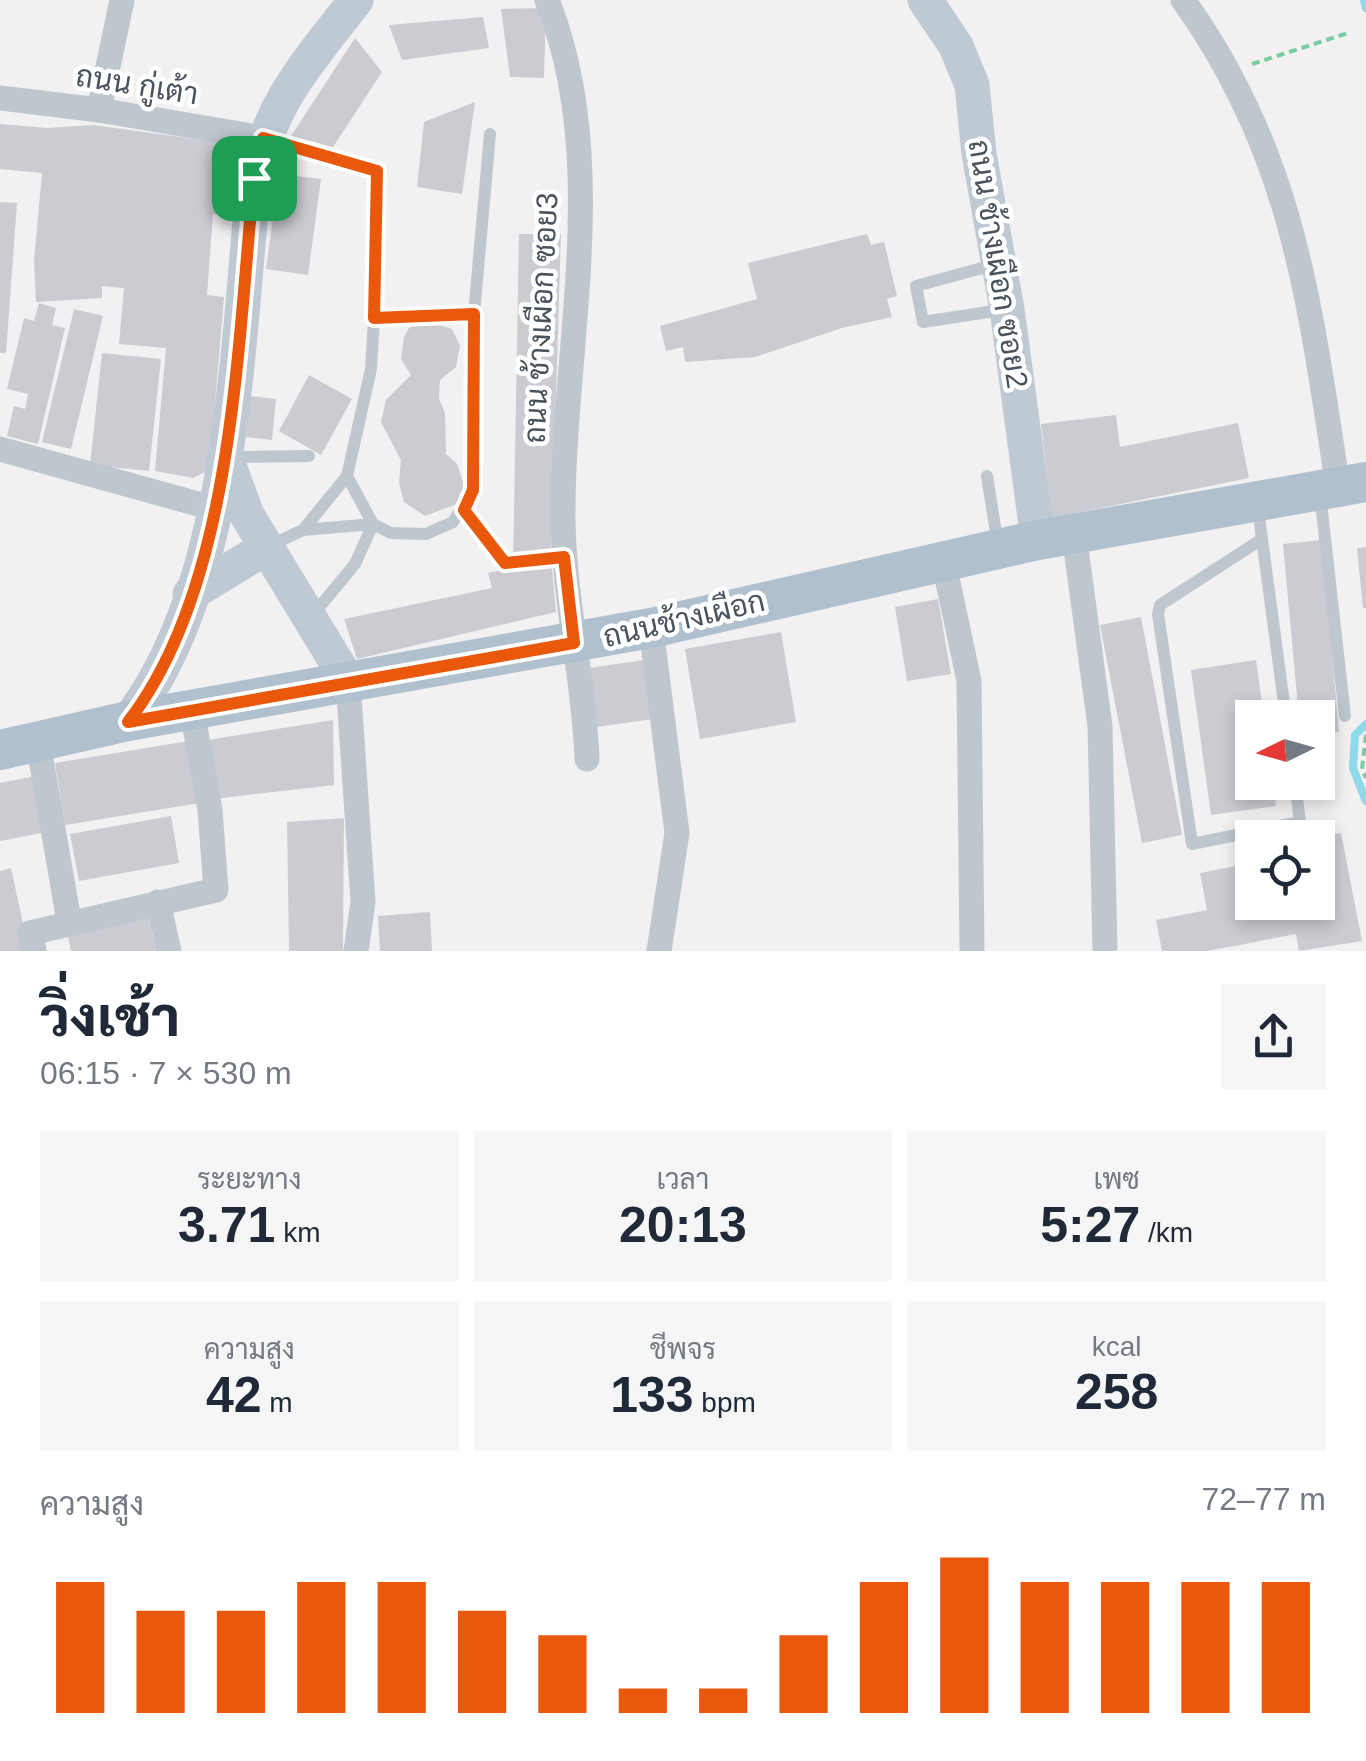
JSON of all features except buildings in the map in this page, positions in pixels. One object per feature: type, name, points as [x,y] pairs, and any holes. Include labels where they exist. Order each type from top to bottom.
[{"type":"main road","name":"ถนนช้างเผือก","points":[[19,746],[128,722],[651,628],[943,559],[1056,537],[1260,520],[1341,487]]},
{"type":"street","points":[[100,110],[122,0]]},
{"type":"street","points":[[128,722],[152,692],[167,661],[216,509],[226,457],[254,178],[263,138],[280,99],[356,0]]},
{"type":"street","name":"ถนน ช้างเผือก ซอย3","points":[[547,0],[557,24],[580,164],[564,557],[588,760]]},
{"type":"street","name":"ถนน ช้างเผือก ซอย2","points":[[925,0],[956,46],[972,85],[979,154],[1006,309],[1100,726],[1104,951]]},
{"type":"street","points":[[1183,0],[1258,128],[1279,184],[1307,282],[1341,487]]},
{"type":"street","name":"ถนน กู่เต้า","points":[[0,98],[100,110],[263,138]]},
{"type":"street","points":[[0,449],[216,509]]},
{"type":"street","points":[[226,457],[235,490],[348,681],[362,902],[356,951]]},
{"type":"street","points":[[190,594],[267,547]]},
{"type":"street","points":[[943,559],[969,680],[972,951]]},
{"type":"street","points":[[651,628],[677,833],[659,951]]},
{"type":"street","points":[[34,951],[30,932],[216,890],[210,810],[192,711]]},
{"type":"street","points":[[19,746],[69,921]]},
{"type":"street","points":[[158,902],[169,951]]},
{"type":"lane","points":[[267,547],[303,530],[373,524],[392,532],[426,534],[453,522],[464,510],[473,490],[474,314],[490,134]]},
{"type":"lane","points":[[263,138],[377,171],[371,369],[347,476],[303,530]]},
{"type":"lane","points":[[1000,263],[916,286],[923,322],[1006,309]]},
{"type":"lane","points":[[374,318],[474,314]]},
{"type":"lane","points":[[226,457],[309,456]]},
{"type":"lane","points":[[347,476],[373,524]]},
{"type":"lane","points":[[987,476],[998,548]]},
{"type":"lane","points":[[1341,487],[1345,716]]},
{"type":"lane","points":[[1260,520],[1284,700]]},
{"type":"lane","points":[[1260,520],[1164,601],[1158,614],[1192,844],[1300,822],[1297,800]]},
{"type":"lane","points":[[311,618],[347,575],[373,524]]},
{"type":"path","points":[[1228,72],[1351,32]]},
{"type":"path","points":[[464,510],[505,563],[564,557]]},
{"type":"path","points":[[1366,736],[1362,769],[1366,778]]},
{"type":"waterway","points":[[1364,0],[1366,8]]},
{"type":"waterway","points":[[1366,724],[1355,735],[1353,768],[1366,801]]},
{"type":"route","points":[[263,138],[377,171],[374,318],[474,314],[473,490],[464,510],[505,563],[564,557],[574,643],[128,722],[152,692],[167,661],[212,528],[226,457],[254,178],[263,138]]}]
